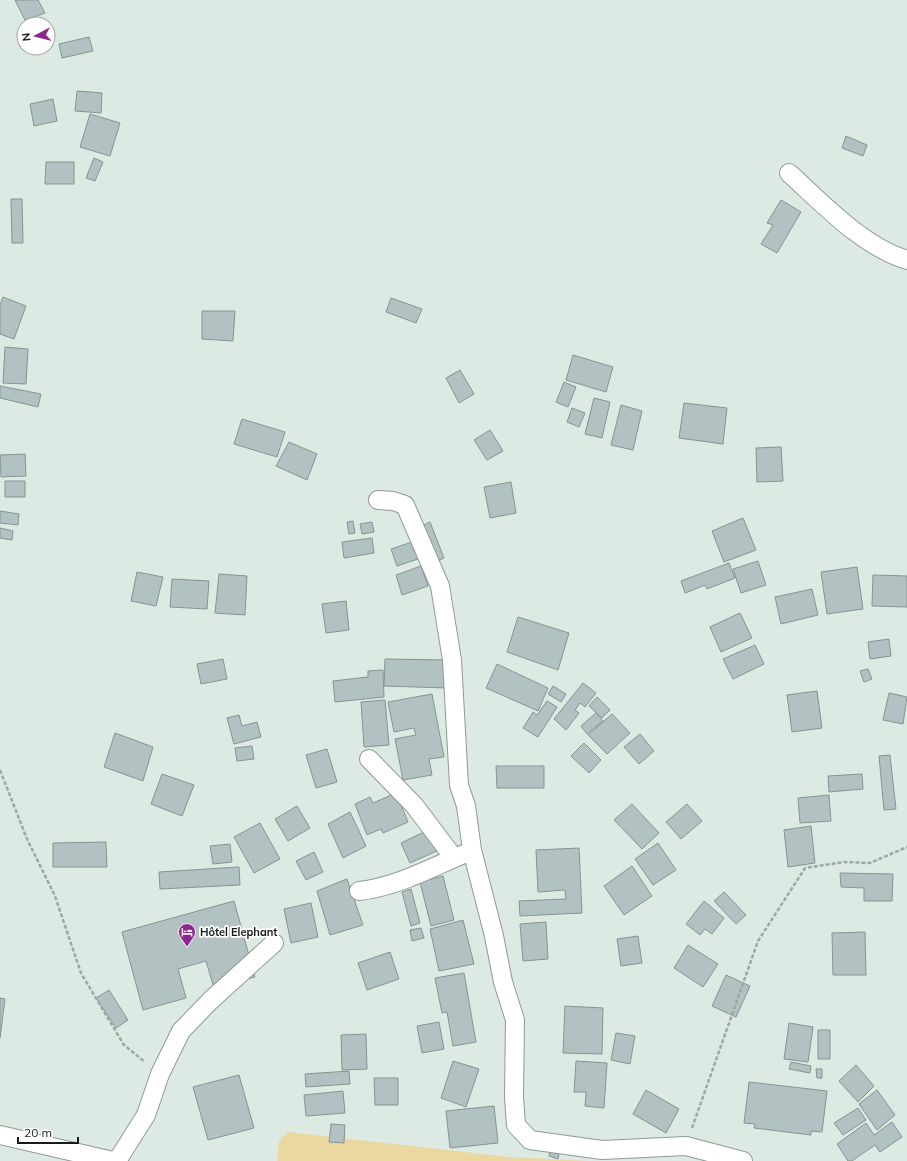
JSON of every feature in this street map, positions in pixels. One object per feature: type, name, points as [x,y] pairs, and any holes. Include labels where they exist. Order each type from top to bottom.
[{"type":"street","points":[[789,173],[846,226],[895,256],[907,260]]},
{"type":"street","points":[[378,500],[393,501],[405,505],[440,586],[452,660],[460,785],[466,806],[472,850],[494,936],[503,982],[515,1020],[514,1097],[516,1125],[530,1140],[602,1150],[686,1146],[743,1161]]},
{"type":"street","points":[[369,759],[414,805],[454,858]]},
{"type":"street","points":[[359,891],[378,889],[390,885],[472,850]]},
{"type":"street","points":[[117,1161],[146,1115],[160,1074],[182,1031],[210,1001],[274,943]]},
{"type":"street","points":[[0,1135],[112,1161]]},
{"type":"path","points":[[0,770],[27,839],[55,896],[81,973],[124,1045],[160,1074]]},
{"type":"path","points":[[686,1146],[758,940],[805,868],[844,862],[870,863],[907,847]]},
{"type":"shaded area","points":[[288,1132],[509,1157],[588,1161],[277,1161],[279,1141]]},
{"type":"building","points":[[15,0],[38,0],[45,13],[36,16],[23,16]]},
{"type":"building","points":[[89,37],[93,51],[62,58],[59,44]]},
{"type":"building","points":[[77,91],[102,93],[101,113],[75,111]]},
{"type":"building","points":[[53,99],[57,121],[34,126],[30,104]]},
{"type":"building","points":[[90,114],[120,123],[110,156],[80,147]]},
{"type":"building","points":[[846,136],[867,145],[863,156],[842,148]]},
{"type":"building","points":[[94,158],[103,162],[95,181],[86,178]]},
{"type":"building","points":[[46,162],[74,162],[74,184],[45,184]]},
{"type":"building","points":[[11,199],[22,199],[23,243],[12,243]]},
{"type":"building","points":[[781,200],[801,212],[777,253],[761,244],[773,225],[767,223]]},
{"type":"building","points":[[3,297],[26,306],[14,339],[0,334],[0,305]]},
{"type":"building","points":[[391,298],[422,309],[416,323],[386,312]]},
{"type":"building","points":[[202,311],[235,311],[233,341],[202,339]]},
{"type":"building","points":[[5,347],[28,349],[26,384],[3,383]]},
{"type":"building","points":[[573,355],[613,367],[606,392],[566,380]]},
{"type":"building","points":[[460,370],[474,394],[459,403],[446,378]]},
{"type":"building","points":[[564,382],[576,387],[568,407],[556,402]]},
{"type":"building","points":[[0,386],[41,394],[38,407],[0,398]]},
{"type":"building","points":[[594,398],[610,402],[602,438],[585,434]]},
{"type":"building","points":[[684,403],[727,408],[723,444],[679,438]]},
{"type":"building","points":[[621,405],[642,411],[633,450],[611,445]]},
{"type":"building","points":[[572,408],[585,413],[579,427],[567,422]]},
{"type":"building","points":[[242,419],[285,432],[277,457],[234,444]]},
{"type":"building","points":[[490,430],[503,451],[487,460],[474,440]]},
{"type":"building","points":[[289,442],[317,454],[307,480],[276,466]]},
{"type":"building","points":[[781,447],[783,481],[757,482],[756,448]]},
{"type":"building","points":[[25,454],[26,476],[1,477],[0,455]]},
{"type":"building","points":[[5,481],[25,481],[25,497],[5,497]]},
{"type":"building","points":[[511,482],[516,513],[490,518],[484,487]]},
{"type":"building","points":[[0,511],[19,514],[18,525],[0,523]]},
{"type":"building","points":[[743,518],[756,550],[724,562],[712,531]]},
{"type":"building","points":[[353,521],[355,533],[349,534],[347,522]]},
{"type":"building","points":[[372,522],[374,532],[362,534],[360,524]]},
{"type":"building","points":[[430,522],[444,558],[433,563],[418,528]]},
{"type":"building","points":[[0,528],[13,531],[12,540],[0,538]]},
{"type":"building","points":[[372,538],[374,553],[344,558],[342,542]]},
{"type":"building","points":[[415,541],[421,558],[397,566],[391,549]]},
{"type":"building","points":[[758,561],[766,585],[741,593],[733,569]]},
{"type":"building","points":[[729,563],[735,578],[707,589],[705,585],[685,593],[681,581]]},
{"type":"building","points":[[421,566],[428,586],[402,595],[396,575]]},
{"type":"building","points":[[857,567],[863,609],[827,614],[821,572]]},
{"type":"building","points":[[137,572],[163,577],[156,606],[131,601]]},
{"type":"building","points":[[219,574],[247,576],[245,615],[215,613]]},
{"type":"building","points":[[873,575],[907,576],[907,607],[872,606]]},
{"type":"building","points":[[172,579],[209,581],[207,609],[170,607]]},
{"type":"building","points":[[812,589],[818,615],[781,624],[775,597]]},
{"type":"building","points":[[346,601],[349,630],[326,633],[322,604]]},
{"type":"building","points":[[740,613],[752,638],[721,652],[710,627]]},
{"type":"building","points":[[518,617],[569,633],[558,670],[507,652]]},
{"type":"building","points":[[889,639],[891,656],[870,659],[868,642]]},
{"type":"building","points":[[755,645],[764,664],[733,679],[723,659]]},
{"type":"building","points":[[223,659],[227,679],[201,684],[197,664]]},
{"type":"building","points":[[385,659],[448,660],[447,688],[384,686]]},
{"type":"building","points":[[497,664],[548,688],[538,711],[486,688]]},
{"type":"building","points":[[868,669],[872,679],[864,682],[860,671]]},
{"type":"building","points":[[383,670],[384,697],[335,702],[333,681],[368,677],[368,671]]},
{"type":"building","points":[[583,683],[596,693],[585,707],[580,703],[575,710],[579,713],[566,730],[554,719]]},
{"type":"building","points":[[553,686],[566,694],[561,702],[548,694]]},
{"type":"building","points":[[817,691],[822,728],[792,732],[787,695]]},
{"type":"building","points":[[889,693],[907,697],[903,724],[883,720]]},
{"type":"building","points":[[432,694],[444,757],[429,759],[432,775],[403,780],[395,739],[416,735],[414,728],[394,732],[388,702]]},
{"type":"building","points":[[597,697],[610,710],[602,718],[589,706]]},
{"type":"building","points":[[385,700],[389,745],[364,747],[361,702]]},
{"type":"building","points":[[547,701],[557,707],[538,737],[523,728],[533,712],[537,715]]},
{"type":"building","points":[[596,713],[603,721],[587,734],[581,726]]},
{"type":"building","points":[[612,714],[630,733],[607,754],[588,735]]},
{"type":"building","points":[[239,715],[242,726],[257,722],[261,737],[234,744],[227,718]]},
{"type":"building","points":[[115,733],[153,747],[143,781],[104,767]]},
{"type":"building","points":[[640,734],[654,751],[639,764],[624,747]]},
{"type":"building","points":[[584,743],[601,760],[589,773],[571,756]]},
{"type":"building","points":[[252,746],[254,759],[237,761],[235,748]]},
{"type":"building","points":[[327,749],[337,782],[316,788],[306,755]]},
{"type":"building","points":[[890,755],[896,809],[884,810],[879,756]]},
{"type":"building","points":[[496,766],[544,766],[544,788],[497,788]]},
{"type":"building","points":[[162,774],[194,785],[182,816],[151,804]]},
{"type":"building","points":[[862,774],[863,789],[829,792],[828,776]]},
{"type":"building","points":[[396,793],[408,822],[383,833],[381,829],[367,835],[355,804],[370,797],[373,803]]},
{"type":"building","points":[[829,795],[831,821],[800,823],[798,798]]},
{"type":"building","points":[[632,804],[659,833],[642,849],[614,820]]},
{"type":"building","points":[[687,804],[702,821],[681,839],[666,822]]},
{"type":"building","points":[[297,806],[310,828],[288,841],[275,819]]},
{"type":"building","points":[[350,812],[366,846],[343,858],[328,824]]},
{"type":"building","points":[[260,823],[280,859],[254,873],[234,837]]},
{"type":"building","points":[[811,826],[815,863],[788,867],[784,830]]},
{"type":"building","points":[[430,829],[439,850],[410,863],[401,843]]},
{"type":"building","points":[[106,842],[107,867],[53,867],[53,843]]},
{"type":"building","points":[[658,843],[676,870],[653,885],[635,859]]},
{"type":"building","points":[[230,844],[232,862],[213,864],[210,846]]},
{"type":"building","points":[[579,848],[582,913],[520,916],[519,901],[566,899],[565,890],[538,892],[536,850]]},
{"type":"building","points":[[314,852],[323,872],[306,880],[296,861]]},
{"type":"building","points":[[632,866],[652,896],[624,915],[604,886]]},
{"type":"building","points":[[239,867],[240,885],[160,889],[159,872]]},
{"type":"building","points":[[840,873],[893,874],[892,901],[864,901],[864,888],[841,887]]},
{"type":"building","points":[[443,876],[454,920],[431,926],[420,882]]},
{"type":"building","points":[[347,879],[363,925],[330,935],[317,891]]},
{"type":"building","points":[[411,889],[420,923],[411,926],[402,892]]},
{"type":"building","points":[[724,892],[746,915],[736,924],[714,901]]},
{"type":"building","name":"Hôtel Elephant","points":[[234,901],[255,977],[214,988],[206,961],[178,969],[186,998],[143,1010],[122,932]]},
{"type":"building","points":[[704,901],[724,918],[712,934],[705,929],[700,935],[686,924]]},
{"type":"building","points":[[311,903],[318,937],[291,943],[284,909]]},
{"type":"building","points":[[463,920],[474,964],[439,971],[430,929]]},
{"type":"building","points":[[546,922],[548,959],[523,961],[520,924]]},
{"type":"building","points":[[421,928],[424,938],[412,941],[410,930]]},
{"type":"building","points":[[865,932],[866,975],[833,975],[832,933]]},
{"type":"building","points":[[638,936],[642,963],[621,966],[617,939]]},
{"type":"building","points":[[688,945],[718,964],[703,987],[674,968]]},
{"type":"building","points":[[390,952],[399,979],[367,990],[358,963]]},
{"type":"building","points":[[464,973],[476,1042],[453,1046],[447,1012],[442,1013],[435,978]]},
{"type":"building","points":[[726,975],[750,986],[736,1017],[712,1006]]},
{"type":"building","points":[[109,990],[128,1020],[116,1028],[96,998]]},
{"type":"building","points":[[0,998],[5,999],[0,1038]]},
{"type":"building","points":[[565,1006],[603,1008],[602,1054],[563,1053]]},
{"type":"building","points":[[439,1022],[444,1049],[422,1053],[417,1026]]},
{"type":"building","points":[[789,1023],[813,1027],[808,1062],[784,1059]]},
{"type":"building","points":[[818,1030],[830,1030],[830,1059],[818,1059]]},
{"type":"building","points":[[616,1033],[635,1036],[630,1064],[611,1060]]},
{"type":"building","points":[[366,1034],[367,1069],[342,1070],[341,1035]]},
{"type":"building","points":[[453,1061],[479,1069],[466,1107],[441,1098]]},
{"type":"building","points":[[576,1061],[607,1063],[604,1108],[585,1106],[586,1092],[574,1092]]},
{"type":"building","points":[[791,1062],[811,1066],[810,1073],[789,1069]]},
{"type":"building","points":[[856,1065],[874,1086],[858,1102],[839,1081]]},
{"type":"building","points":[[816,1069],[822,1069],[822,1078],[817,1078]]},
{"type":"building","points":[[349,1071],[350,1084],[306,1087],[305,1074]]},
{"type":"building","points":[[239,1075],[254,1128],[208,1140],[193,1087]]},
{"type":"building","points":[[374,1078],[398,1078],[398,1105],[375,1105]]},
{"type":"building","points":[[749,1082],[827,1091],[822,1132],[811,1131],[811,1135],[754,1128],[755,1124],[744,1123]]},
{"type":"building","points":[[646,1090],[679,1109],[666,1133],[633,1114]]},
{"type":"building","points":[[877,1090],[895,1115],[877,1130],[859,1104]]},
{"type":"building","points":[[343,1091],[345,1113],[306,1116],[304,1095]]},
{"type":"building","points":[[494,1106],[498,1143],[450,1148],[446,1111]]},
{"type":"building","points":[[858,1108],[866,1120],[843,1135],[834,1123]]},
{"type":"building","points":[[892,1122],[902,1137],[880,1152],[875,1145],[852,1161],[848,1161],[837,1144],[866,1123],[874,1135]]},
{"type":"building","points":[[331,1124],[345,1125],[344,1143],[329,1142]]},
{"type":"building","points":[[551,1147],[560,1149],[558,1159],[549,1156]]},
{"type":"place","name":"Hôtel Elephant","points":[[187,947]]}]
